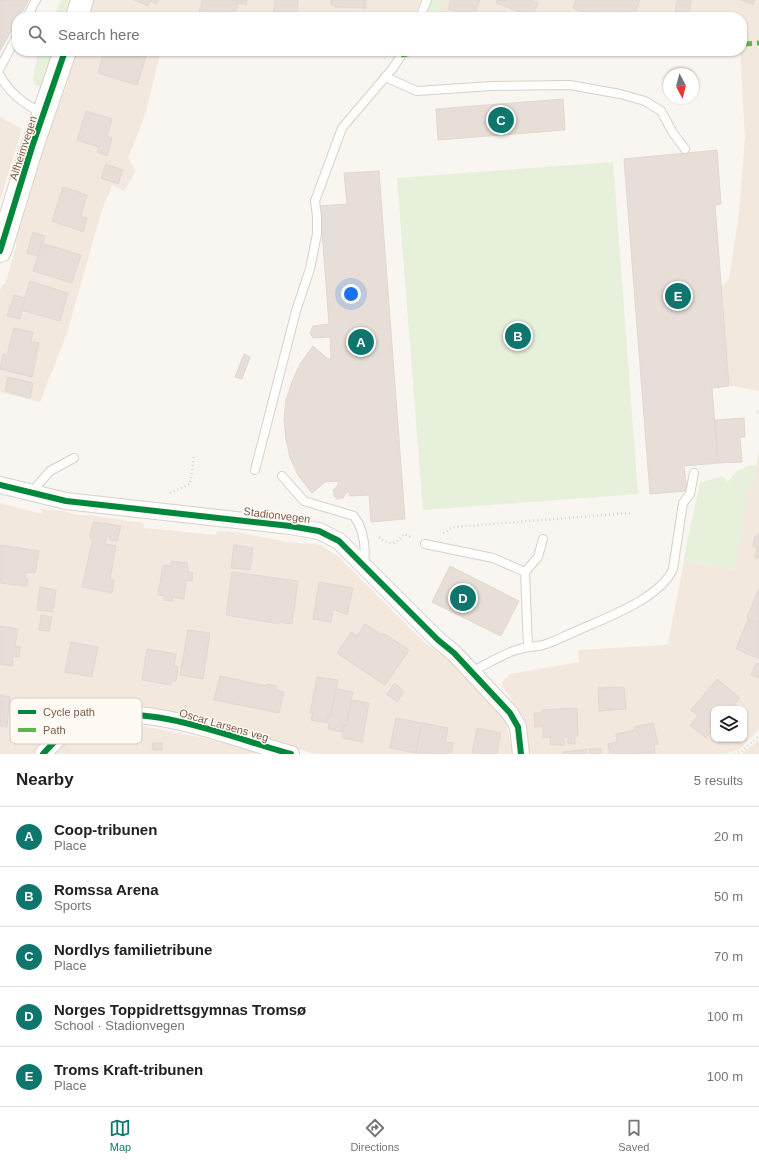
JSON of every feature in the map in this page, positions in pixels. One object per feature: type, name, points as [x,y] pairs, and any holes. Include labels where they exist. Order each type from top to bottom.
[{"type":"street","points":[[78,12],[82,0]]},
{"type":"street","name":"Alfheimvegen","points":[[0,251],[32,147],[63,56]]},
{"type":"street","name":"Stadionvegen","points":[[0,485],[66,501],[308,528],[319,531],[339,541],[364,564],[438,640],[473,671],[510,713],[518,728],[520,754]]},
{"type":"street","name":"Oscar Larsens veg","points":[[142,716],[182,723],[291,754]]},
{"type":"street","name":"Oscar Larsens veg","points":[[43,754],[52,744]]},
{"type":"lane","points":[[30,12],[36,0]]},
{"type":"lane","points":[[422,12],[427,0]]},
{"type":"lane","points":[[0,68],[12,45]]},
{"type":"lane","points":[[255,470],[296,311],[310,269],[316,234],[317,216],[315,200],[342,128],[393,68],[401,56]]},
{"type":"lane","points":[[0,75],[5,85],[27,106],[44,114]]},
{"type":"lane","points":[[385,76],[417,91],[492,86],[570,85],[645,100],[661,111],[673,133],[685,149]]},
{"type":"lane","points":[[31,493],[50,471],[74,458]]},
{"type":"lane","points":[[473,671],[508,653],[528,647],[544,645],[631,606],[665,581],[673,569],[683,503],[690,494],[694,473]]},
{"type":"lane","points":[[282,476],[304,501],[354,516],[362,531],[366,549],[364,564]]},
{"type":"lane","points":[[528,647],[525,572],[538,557],[543,539]]},
{"type":"lane","points":[[425,544],[493,558],[525,572]]},
{"type":"path","points":[[167,494],[190,484],[194,457]]},
{"type":"path","points":[[376,534],[388,544],[395,543],[404,534],[425,544],[454,526],[631,513]]},
{"type":"path","points":[[734,754],[742,751],[759,736]]},
{"type":"shaded area","points":[[94,0],[421,0],[416,12],[89,12]]},
{"type":"shaded area","points":[[444,0],[759,0],[759,391],[729,385],[722,287],[729,279],[739,213],[745,137],[740,56],[747,56],[747,12],[439,12]]},
{"type":"shaded area","points":[[73,56],[160,56],[145,115],[128,158],[136,171],[124,191],[112,185],[101,213],[67,333],[40,402],[0,392],[0,292],[2,285],[5,284],[17,244],[11,241],[40,156],[68,82],[67,75]]},
{"type":"shaded area","points":[[0,117],[22,129],[0,200]]},
{"type":"shaded area","points":[[759,450],[759,729],[747,742],[747,706],[711,706],[711,742],[747,742],[740,749],[726,754],[529,754],[527,729],[518,709],[502,686],[502,682],[510,674],[579,662],[578,650],[666,645],[668,643],[684,562],[734,569],[749,486],[753,486]]},
{"type":"shaded area","points":[[0,503],[42,514],[41,509],[143,523],[144,528],[216,535],[217,531],[236,532],[288,542],[321,545],[339,557],[426,644],[450,660],[458,671],[494,707],[506,723],[513,754],[315,754],[223,726],[222,722],[207,718],[204,721],[170,711],[142,707],[142,698],[10,698],[10,744],[41,744],[33,754],[0,754]]},
{"type":"shaded area","points":[[142,726],[204,738],[265,754],[54,754],[64,744],[142,744]]},
{"type":"shaded area","points":[[759,740],[759,754],[741,754]]},
{"type":"green space","points":[[61,0],[71,0],[67,12],[55,12]]},
{"type":"green space","points":[[432,0],[444,0],[439,12],[428,12]]},
{"type":"green space","points":[[37,56],[53,56],[42,87],[35,85],[33,80]]},
{"type":"green space","points":[[613,162],[638,494],[423,510],[397,178]]},
{"type":"green space","points":[[751,465],[756,466],[753,487],[749,486],[734,569],[684,562],[700,483],[722,476],[728,482],[737,471]]},
{"type":"building","points":[[0,0],[29,0],[22,12],[12,12],[12,30],[0,51]]},
{"type":"building","points":[[134,0],[159,0],[157,4],[150,1],[148,6]]},
{"type":"building","points":[[203,0],[239,0],[236,12],[199,12]]},
{"type":"building","points":[[239,0],[247,0],[246,5],[238,3]]},
{"type":"building","points":[[275,0],[298,0],[297,12],[274,12]]},
{"type":"building","points":[[331,0],[366,0],[366,8],[335,7],[331,5]]},
{"type":"building","points":[[451,0],[480,0],[475,12],[457,12],[448,9]]},
{"type":"building","points":[[497,0],[531,0],[538,3],[534,12],[519,12],[496,3]]},
{"type":"building","points":[[576,0],[640,0],[635,12],[583,12],[573,8]]},
{"type":"building","points":[[677,0],[691,0],[689,12],[675,12]]},
{"type":"building","points":[[741,0],[755,0],[753,5]]},
{"type":"building","points":[[103,56],[146,56],[137,85],[98,73]]},
{"type":"building","points":[[563,99],[565,130],[438,140],[436,109]]},
{"type":"building","points":[[86,111],[112,119],[107,136],[112,138],[107,156],[97,152],[99,147],[77,140]]},
{"type":"building","points":[[717,150],[721,204],[715,205],[729,386],[712,388],[718,463],[684,466],[687,491],[650,494],[624,159]]},
{"type":"building","points":[[106,164],[123,170],[118,184],[101,178]]},
{"type":"building","points":[[379,171],[405,519],[371,522],[369,495],[349,496],[349,492],[347,492],[343,498],[337,499],[334,496],[333,490],[338,485],[338,481],[325,482],[312,493],[298,475],[290,458],[284,419],[286,400],[292,382],[300,364],[313,346],[328,359],[331,359],[330,337],[313,338],[310,333],[313,326],[329,324],[320,206],[347,204],[344,173]]},
{"type":"building","points":[[63,187],[87,195],[81,216],[87,218],[83,232],[52,221]]},
{"type":"building","points":[[33,232],[45,236],[38,256],[27,253]]},
{"type":"building","points":[[42,243],[81,255],[72,283],[33,271]]},
{"type":"building","points":[[30,281],[68,293],[60,321],[21,310]]},
{"type":"building","points":[[14,295],[25,298],[20,319],[7,316]]},
{"type":"building","points":[[14,328],[33,332],[31,342],[39,343],[32,377],[0,369],[3,354],[7,355]]},
{"type":"building","points":[[244,354],[250,357],[242,379],[235,377]]},
{"type":"building","points":[[8,377],[33,383],[30,398],[5,391]]},
{"type":"building","points":[[744,418],[745,437],[740,437],[742,462],[718,463],[715,420]]},
{"type":"building","points":[[94,522],[121,526],[117,541],[110,540],[110,537],[107,536],[105,544],[116,546],[110,579],[114,580],[112,593],[82,587],[93,539],[90,538],[90,533]]},
{"type":"building","points":[[759,533],[759,558],[755,558],[757,547],[753,546],[755,536],[758,536]]},
{"type":"building","points":[[0,545],[39,551],[35,573],[26,572],[25,579],[28,579],[27,586],[0,583]]},
{"type":"building","points":[[234,545],[253,548],[250,570],[231,568]]},
{"type":"building","points":[[171,561],[187,563],[188,572],[193,573],[192,581],[186,580],[184,599],[173,597],[172,601],[164,600],[165,596],[158,595],[163,565],[171,566]]},
{"type":"building","points":[[450,566],[519,601],[501,636],[432,602]]},
{"type":"building","points":[[232,572],[298,581],[292,624],[279,622],[279,624],[226,615]]},
{"type":"building","points":[[319,582],[353,588],[347,615],[333,609],[331,622],[313,619]]},
{"type":"building","points":[[40,587],[56,590],[53,612],[37,610]]},
{"type":"building","points":[[759,588],[759,623],[747,618]]},
{"type":"building","points":[[41,615],[52,617],[49,631],[39,630]]},
{"type":"building","points":[[748,619],[759,623],[759,659],[736,649]]},
{"type":"building","points":[[365,624],[382,635],[383,633],[409,650],[385,685],[337,653],[351,632],[357,636]]},
{"type":"building","points":[[0,626],[18,629],[15,646],[20,647],[19,657],[13,656],[12,666],[0,664]]},
{"type":"building","points":[[188,630],[210,633],[203,679],[180,675]]},
{"type":"building","points":[[71,642],[98,647],[92,677],[65,672]]},
{"type":"building","points":[[147,649],[176,654],[174,666],[178,667],[176,681],[171,681],[171,685],[142,680]]},
{"type":"building","points":[[756,663],[759,664],[759,678],[751,675]]},
{"type":"building","points":[[220,676],[267,686],[267,684],[276,686],[275,690],[284,692],[279,713],[214,700]]},
{"type":"building","points":[[317,677],[338,680],[330,717],[327,716],[326,723],[311,720],[313,713],[310,713]]},
{"type":"building","points":[[717,679],[740,698],[733,706],[711,706],[711,732],[706,738],[690,725],[698,716],[691,710]]},
{"type":"building","points":[[395,683],[404,692],[397,702],[387,694]]},
{"type":"building","points":[[624,687],[626,709],[599,711],[598,688]]},
{"type":"building","points":[[336,689],[353,692],[346,726],[343,726],[342,732],[328,729],[329,723],[326,722],[327,716],[330,717]]},
{"type":"building","points":[[0,695],[10,697],[7,727],[0,726]]},
{"type":"building","points":[[352,700],[369,703],[362,742],[343,738],[343,726],[346,726]]},
{"type":"building","points":[[577,708],[578,736],[575,736],[575,744],[568,744],[568,737],[564,737],[564,745],[551,745],[550,737],[543,738],[543,726],[535,727],[534,713],[542,713],[542,710]]},
{"type":"building","points":[[396,718],[422,723],[416,753],[390,748]]},
{"type":"building","points":[[422,723],[448,728],[445,742],[453,743],[451,754],[416,753]]},
{"type":"building","points":[[653,723],[658,744],[654,745],[655,753],[610,754],[608,744],[617,742],[616,734],[635,730],[634,727]]},
{"type":"building","points":[[477,728],[501,733],[497,754],[472,753]]},
{"type":"building","points":[[153,743],[162,743],[162,750],[152,750]]},
{"type":"building","points":[[601,748],[601,754],[590,754],[589,749]]},
{"type":"building","points":[[587,749],[587,754],[563,754],[563,752]]},
{"type":"marked path","points":[[747,44],[759,43]]},
{"type":"cycle path","points":[[0,251],[32,147],[63,56]]},
{"type":"cycle path","points":[[0,485],[66,501],[290,526],[319,531],[339,541],[438,640],[454,653],[510,713],[518,727],[521,754]]},
{"type":"cycle path","points":[[142,716],[184,722],[291,754]]},
{"type":"cycle path","points":[[43,754],[53,744]]},
{"type":"place","name":"Nordlys familietribune","points":[[501,120]]},
{"type":"place","name":"Troms Kraft-tribunen","points":[[678,296]]},
{"type":"place","name":"Romssa Arena","points":[[518,336]]},
{"type":"place","name":"Coop-tribunen","points":[[361,342]]},
{"type":"place","name":"Norges Toppidrettsgymnas Tromsø","points":[[463,598]]}]
